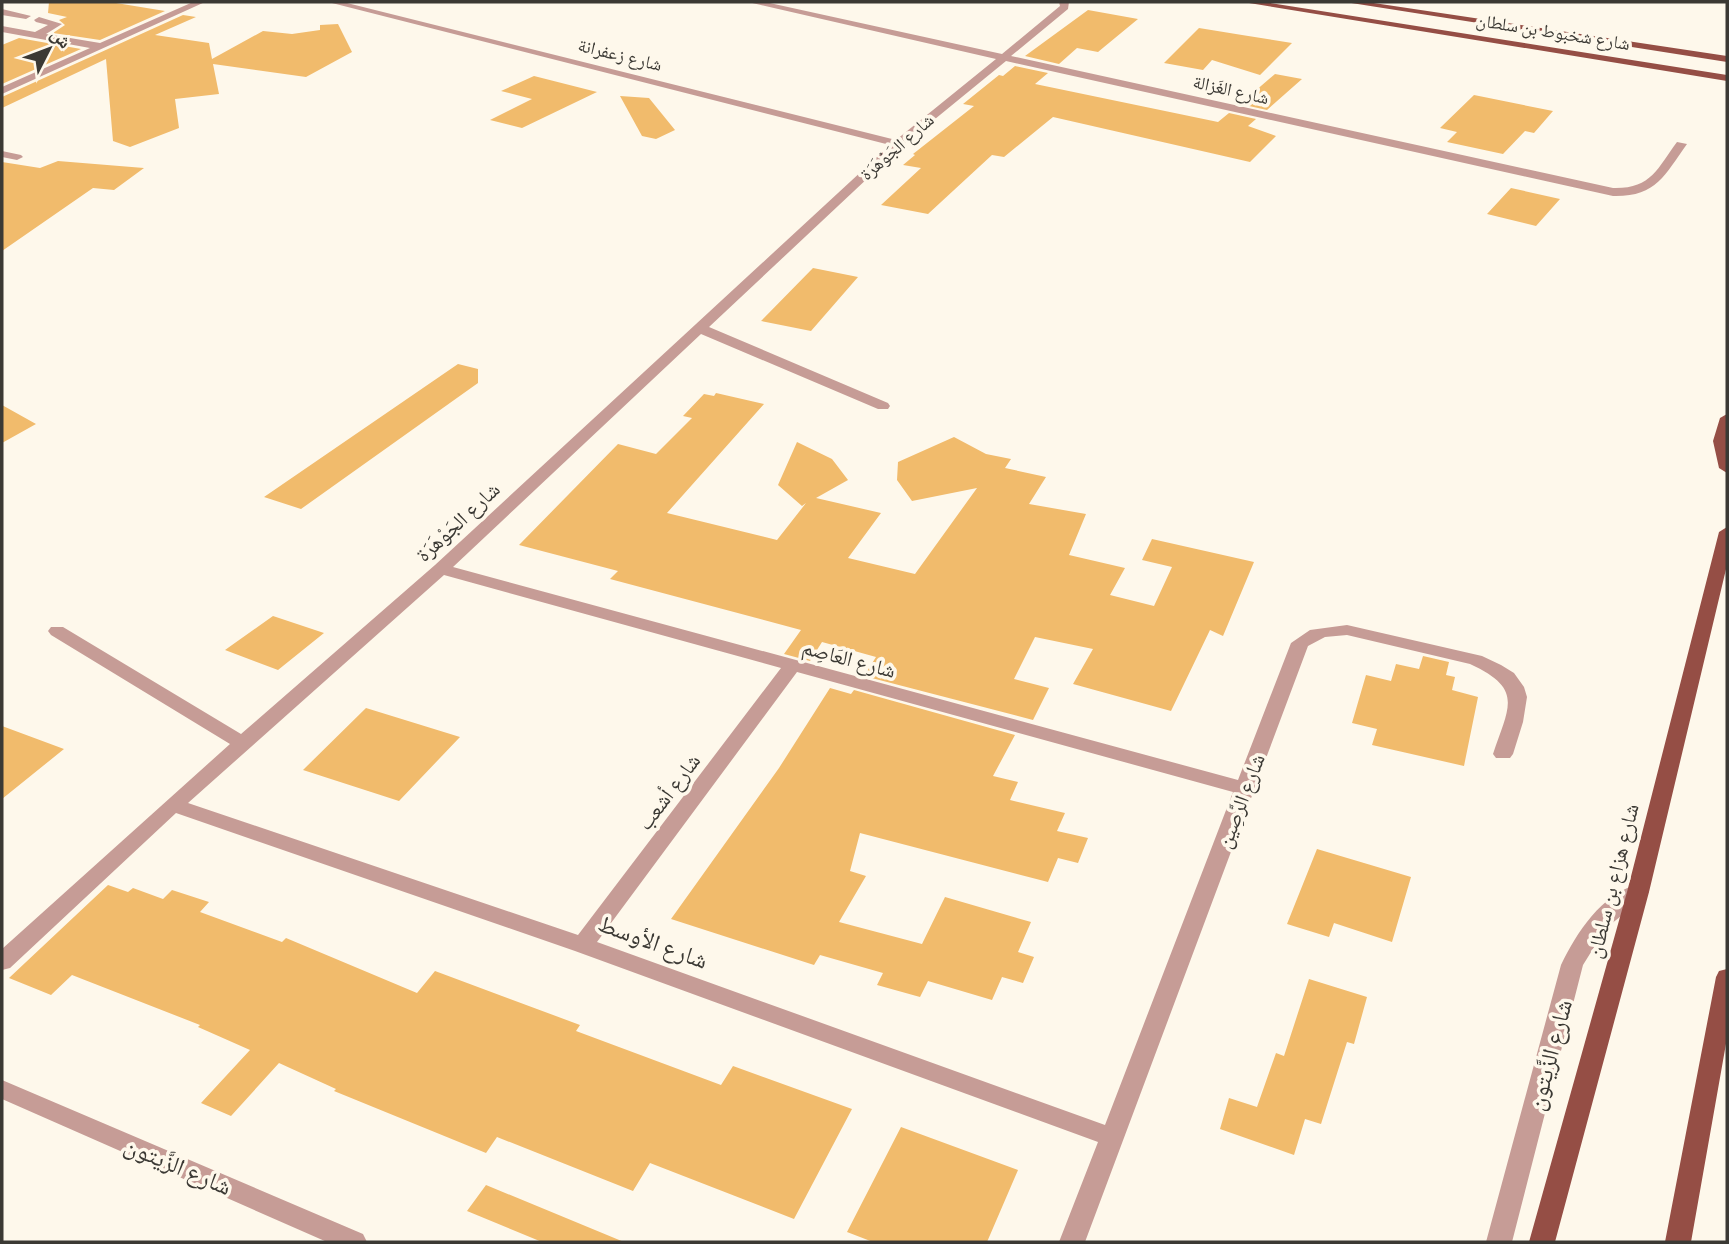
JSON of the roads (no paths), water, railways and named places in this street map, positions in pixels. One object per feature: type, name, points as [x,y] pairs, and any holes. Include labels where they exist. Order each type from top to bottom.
[{"type":"main road","name":"شارع شخبوط بن سلطان","points":[[1248,2],[1727,78]]},
{"type":"main road","name":"شارع شخبوط بن سلطان","points":[[1350,2],[1727,58]]},
{"type":"main road","points":[[1319,13],[1379,28],[1677,76],[1727,89]]},
{"type":"main road","points":[[1357,19],[1459,30],[1727,69]]},
{"type":"main road","points":[[1727,418],[1721,441],[1727,468]]},
{"type":"main road","name":"شارع هزاع بن سلطان","points":[[1542,1242],[1638,892],[1727,532]]},
{"type":"main road","points":[[1678,1242],[1727,977]]},
{"type":"street","points":[[2,91],[200,2]]},
{"type":"street","name":"شارع زعفرانة","points":[[333,2],[898,144]]},
{"type":"street","name":"شارع الغَزالة","points":[[753,2],[1613,192],[1632,193],[1646,190],[1681,144]]},
{"type":"street","name":"شارع الجَوْهَرَة","points":[[2,962],[173,805],[441,569],[898,144],[1065,7],[1063,2]]},
{"type":"street","points":[[3,13],[26,16]]},
{"type":"street","points":[[37,35],[57,24],[39,20]]},
{"type":"street","points":[[2,29],[99,46]]},
{"type":"street","points":[[2,155],[17,157]]},
{"type":"street","points":[[701,329],[883,407]]},
{"type":"street","name":"شارع العَاصِم","points":[[441,569],[791,667],[1246,789]]},
{"type":"street","name":"شارع الرَّصِين","points":[[1072,1242],[1300,643],[1311,635],[1328,630],[1367,634],[1476,660],[1507,676],[1516,687],[1520,698],[1503,754]]},
{"type":"street","points":[[57,631],[243,744]]},
{"type":"street","name":"شارع أشعب","points":[[583,945],[791,667]]},
{"type":"street","name":"شارع الأوسط","points":[[173,805],[583,945],[1111,1137]]},
{"type":"street","name":"شارع الزَّيتون","points":[[1499,1242],[1572,965],[1582,942],[1597,923],[1615,906],[1638,892]]},
{"type":"street","name":"شارع الزَّيتون","points":[[2,1089],[354,1242]]}]
